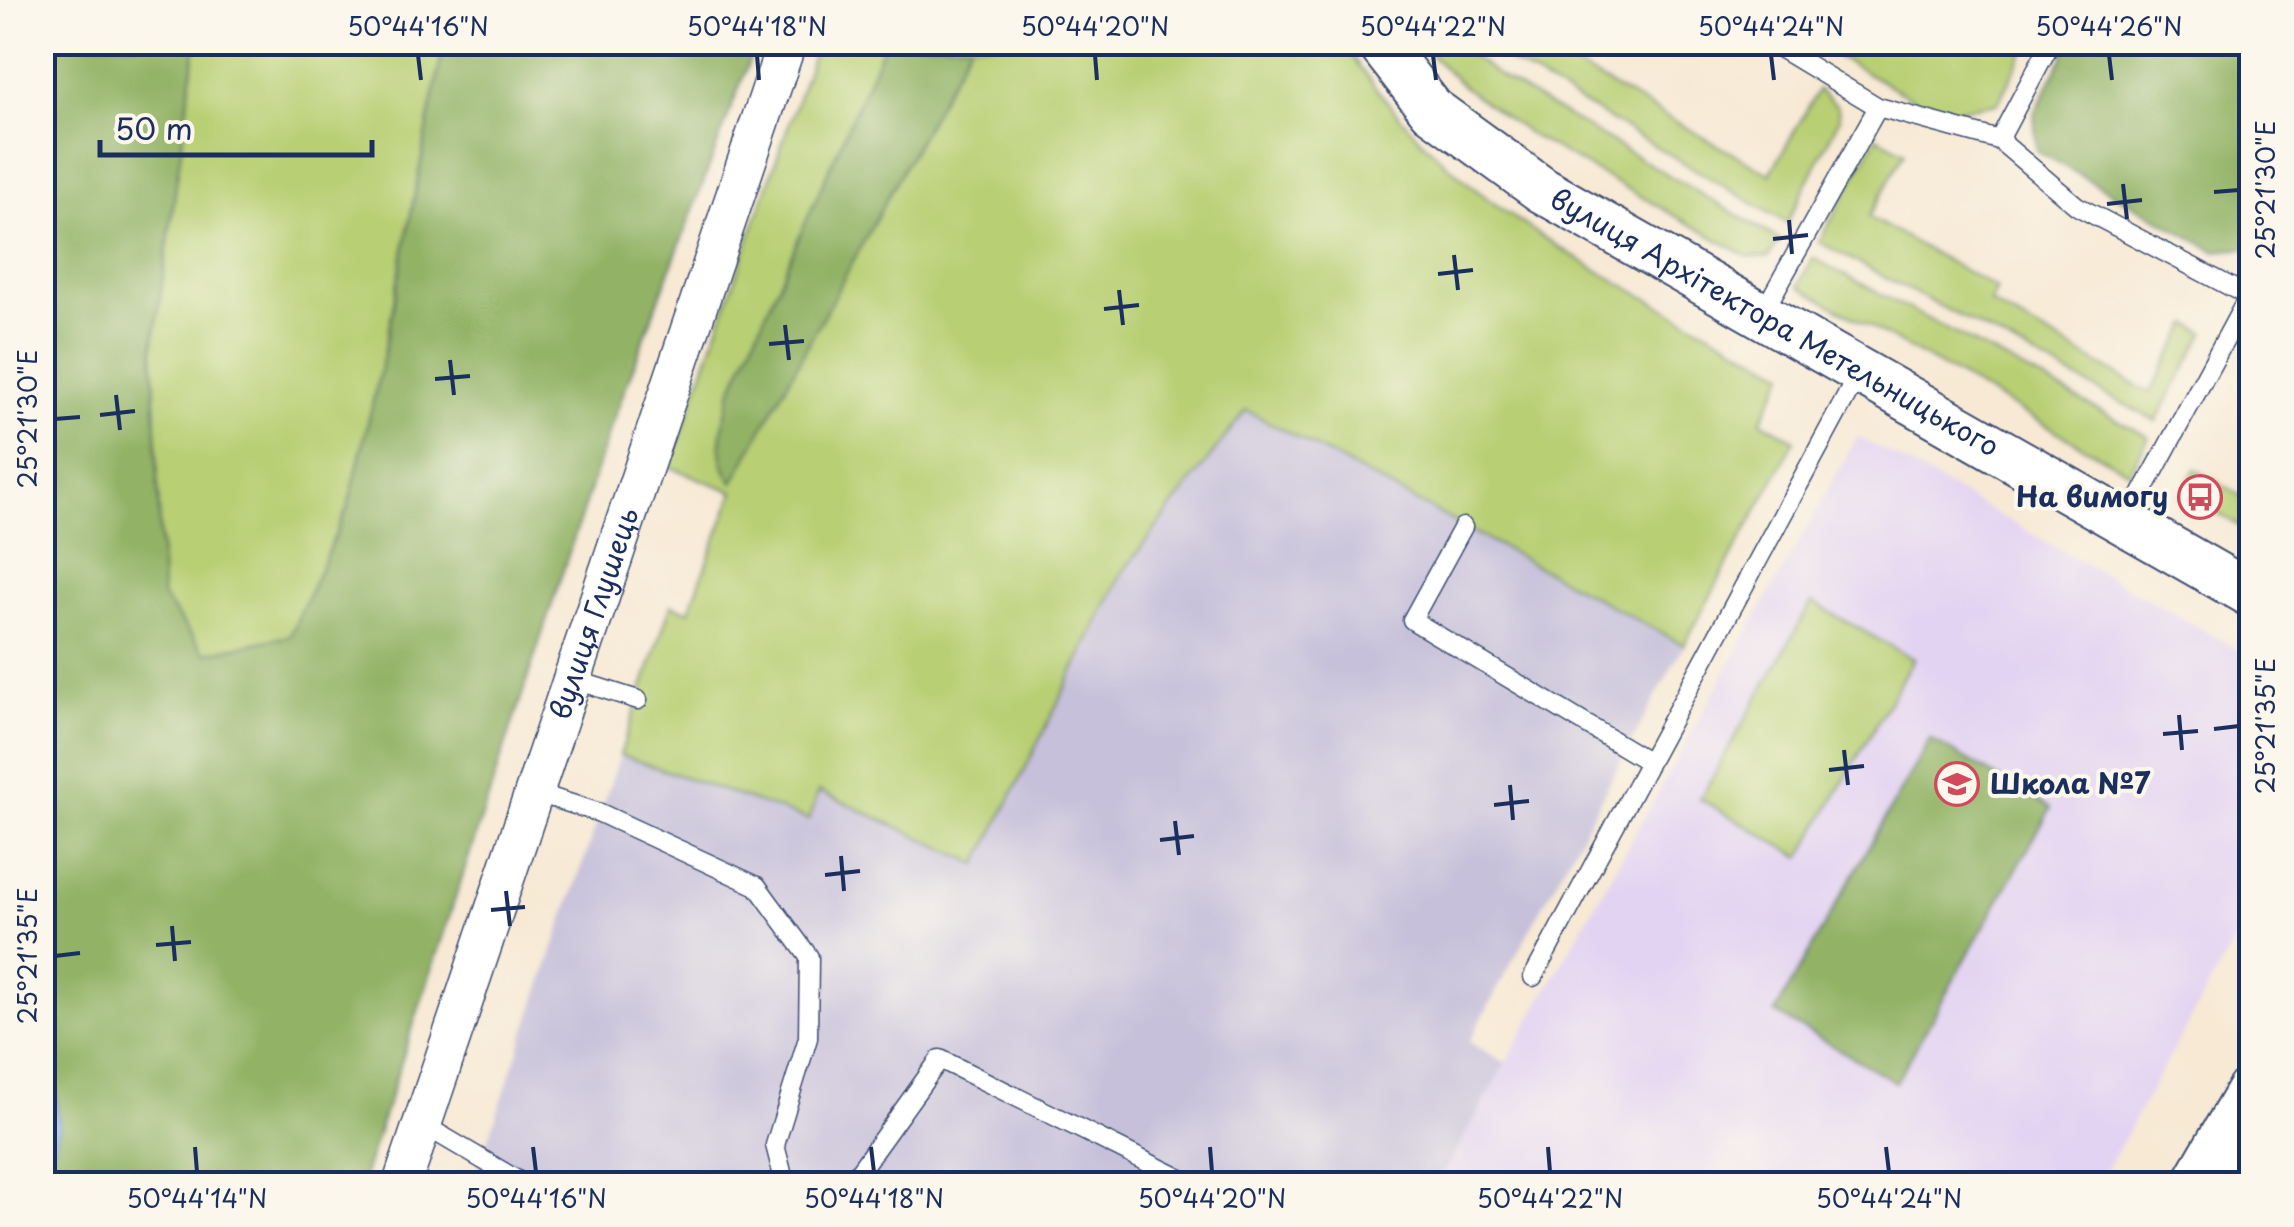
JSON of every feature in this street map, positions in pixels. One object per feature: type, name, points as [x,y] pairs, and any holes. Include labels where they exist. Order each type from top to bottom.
[{"type":"main road","points":[[2199,1184],[2252,1093]]},
{"type":"street","name":"вулиця Глушець","points":[[402,1184],[788,42]]},
{"type":"street","name":"вулиця Архітектора Метельницького","points":[[1379,42],[1432,110],[1542,190],[2252,595]]},
{"type":"lane","points":[[1770,42],[1878,107],[1999,140],[2078,206],[2250,293],[2126,524]]},
{"type":"lane","points":[[1999,140],[2051,42]]},
{"type":"lane","points":[[1761,314],[1878,107]]},
{"type":"lane","points":[[1533,978],[1860,372]]},
{"type":"lane","points":[[1464,526],[1412,620],[1649,762]]},
{"type":"lane","points":[[572,678],[638,700]]},
{"type":"lane","points":[[534,792],[600,813],[757,886],[808,957],[808,1038],[775,1145],[785,1184]]},
{"type":"lane","points":[[850,1184],[940,1059],[1191,1184]]},
{"type":"lane","points":[[422,1124],[524,1184]]},
{"type":"shaded area","points":[[1246,410],[1684,645],[1469,1042],[1506,1063],[1438,1184],[473,1184],[620,755],[808,820],[818,791],[978,864],[1122,573]]},
{"type":"shaded area","name":"Школа №7","points":[[1858,436],[2251,657],[2251,911],[2098,1184],[1438,1184]]},
{"type":"green space","points":[[885,42],[971,43],[733,483],[721,450],[731,392]]},
{"type":"green space","points":[[2028,42],[1998,103],[1939,113],[1813,43]]},
{"type":"green space","points":[[42,43],[196,43],[153,348],[162,596],[205,653],[290,636],[348,507],[383,359],[444,43],[756,43],[609,431],[361,1184],[45,1184],[59,1126],[42,971]]},
{"type":"green space","points":[[196,43],[444,43],[383,359],[348,507],[290,636],[204,654],[162,596],[153,348]]},
{"type":"green space","points":[[817,43],[1343,43],[1409,127],[1488,199],[1595,269],[1785,373],[1761,421],[1795,440],[1684,645],[1246,410],[1122,573],[978,864],[819,791],[809,820],[620,755],[671,605],[689,611],[734,492],[670,467]]},
{"type":"green space","points":[[1418,43],[1454,43],[1503,79],[1780,240],[1769,257],[1749,257],[1527,133],[1464,87]]},
{"type":"green space","points":[[1491,43],[1534,43],[1770,174],[1818,90],[1838,107],[1839,119],[1787,223],[1504,58]]},
{"type":"green space","points":[[2070,43],[2220,43],[2251,59],[2249,248],[2215,251],[2037,151],[2034,114]]},
{"type":"green space","points":[[1877,137],[1905,152],[1869,217],[1997,289],[1990,303],[2150,393],[2189,324],[2205,333],[2156,421],[1819,242]]},
{"type":"green space","points":[[1813,258],[2149,437],[2129,472],[1798,286]]},
{"type":"green space","points":[[2195,469],[2251,502],[2251,533],[2216,512],[2222,500],[2188,481]]},
{"type":"green space","points":[[1812,602],[1913,659],[1801,857],[1700,799]]},
{"type":"green space","points":[[1930,739],[2051,808],[1896,1082],[1775,1013]]},
{"type":"water","points":[[42,971],[59,1126],[45,1184],[42,1184]]},
{"type":"place","name":"На вимогу","points":[[2200,497]]},
{"type":"place","name":"Школа №7","points":[[1957,784]]}]
